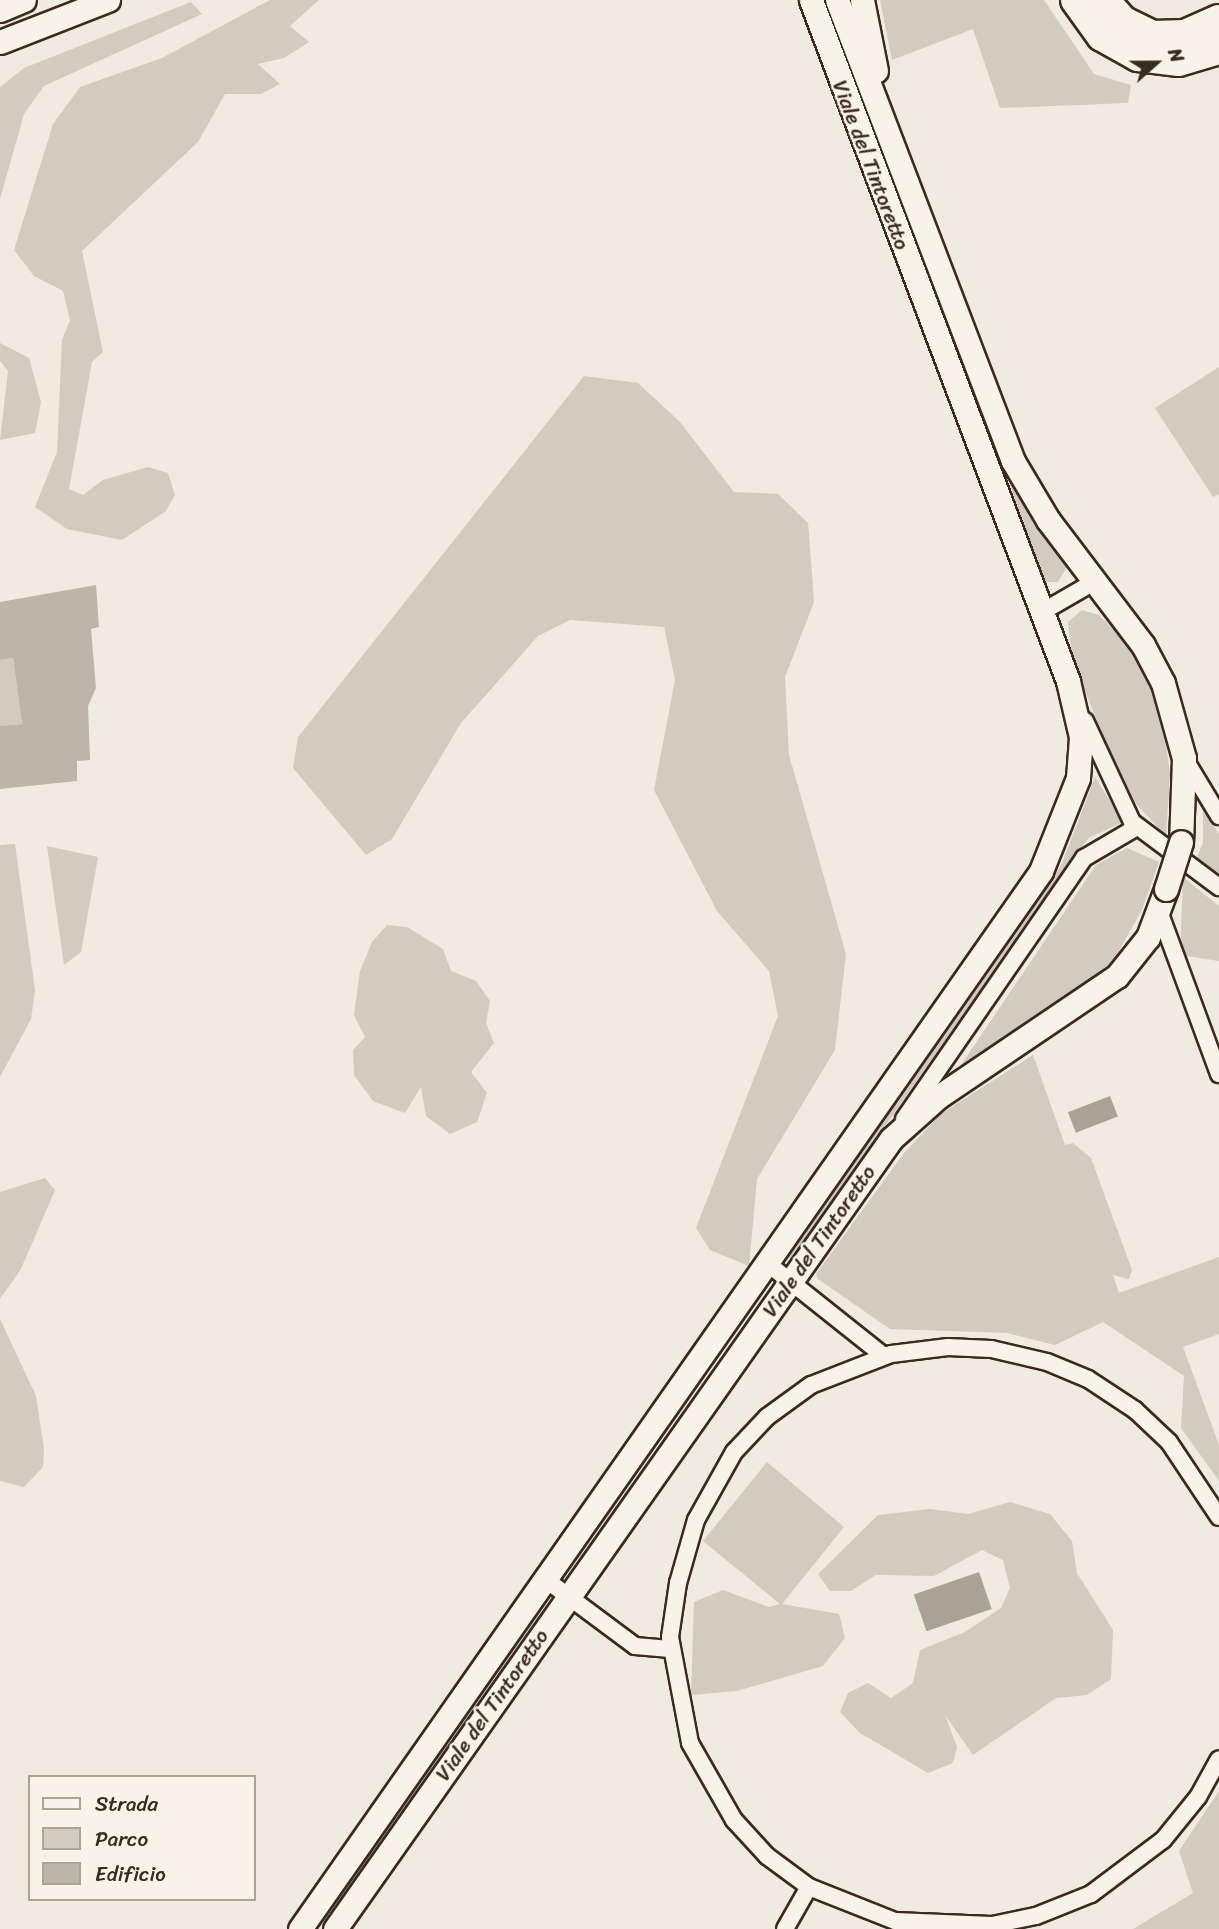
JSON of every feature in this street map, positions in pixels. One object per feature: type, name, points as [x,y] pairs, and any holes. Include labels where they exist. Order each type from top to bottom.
[{"type":"highway","points":[[1076,0],[1102,36],[1138,56],[1179,61],[1219,49]]},
{"type":"highway","points":[[1104,0],[1122,21],[1153,36],[1185,35],[1219,20]]},
{"type":"main road","points":[[0,10],[24,0]]},
{"type":"main road","points":[[0,42],[108,0]]},
{"type":"main road","points":[[798,0],[825,45]]},
{"type":"main road","name":"Viale del Tintoretto","points":[[300,1929],[1052,851],[1082,760],[1077,716],[1059,657],[825,45],[811,0]]},
{"type":"main road","name":"Viale del Tintoretto","points":[[335,1929],[891,1139],[938,1097],[1117,976],[1146,942],[1163,900],[1181,842],[1184,758],[1153,662],[1094,582],[1013,461],[837,0]]},
{"type":"main road","points":[[862,0],[891,140]]},
{"type":"street","points":[[934,329],[958,319]]},
{"type":"street","points":[[1042,612],[1094,582]]},
{"type":"street","points":[[1059,657],[1112,788],[1137,827],[1219,887]]},
{"type":"street","points":[[1184,758],[1219,816]]},
{"type":"street","points":[[891,1139],[1084,858],[1137,827]]},
{"type":"street","points":[[1163,900],[1218,1069]]},
{"type":"street","points":[[767,1263],[884,1356]]},
{"type":"street","points":[[1219,1517],[1194,1473],[1160,1432],[1117,1396],[1078,1374],[991,1349],[934,1348],[884,1356],[796,1395],[749,1434],[727,1461],[689,1542],[670,1649],[685,1728],[714,1790],[758,1848],[809,1887],[869,1913],[922,1925],[977,1926],[1036,1916],[1091,1894],[1147,1856],[1190,1808],[1219,1759]]},
{"type":"street","points":[[545,1579],[635,1646],[670,1649]]},
{"type":"street","points":[[785,1929],[809,1887]]},
{"type":"green space","points":[[270,0],[319,0],[290,26],[309,42],[284,58],[258,64],[280,84],[261,94],[225,94],[198,142],[82,251],[103,352],[92,362],[69,489],[83,495],[103,480],[148,467],[168,473],[175,495],[166,511],[122,540],[67,529],[35,507],[57,452],[62,340],[70,320],[63,291],[34,276],[14,250],[53,124],[80,87],[162,58]]},
{"type":"green space","points":[[880,0],[1044,0],[1094,74],[1131,85],[1128,103],[1000,108],[973,29],[892,60]]},
{"type":"green space","points":[[191,2],[202,14],[44,86],[24,114],[0,199],[0,87],[24,68]]},
{"type":"green space","points":[[0,343],[29,358],[41,402],[35,433],[0,440],[8,371],[0,361]]},
{"type":"green space","points":[[1219,367],[1219,494],[1213,497],[1155,408]]},
{"type":"green space","points":[[584,376],[638,383],[680,422],[734,492],[778,494],[808,523],[814,602],[785,677],[789,755],[846,954],[835,1050],[757,1179],[749,1266],[710,1250],[696,1228],[778,1016],[769,971],[717,911],[654,790],[675,680],[664,627],[570,620],[538,636],[461,723],[392,839],[366,855],[293,768],[298,737]]},
{"type":"green space","points":[[1001,459],[1034,520],[1068,565],[1058,582],[1044,582]]},
{"type":"green space","points":[[1082,610],[1099,615],[1132,648],[1162,715],[1170,774],[1166,836],[1127,794],[1072,659],[1068,622]]},
{"type":"green space","points":[[13,658],[22,724],[0,726],[0,660]]},
{"type":"green space","points":[[1095,777],[1123,822],[1089,838],[1077,852],[792,1259],[787,1256],[1061,866]]},
{"type":"green space","points":[[1203,808],[1219,834],[1219,876],[1195,861],[1203,843]]},
{"type":"green space","points":[[15,844],[35,990],[31,1019],[0,1077],[0,845]]},
{"type":"green space","points":[[47,846],[98,857],[81,952],[64,965]]},
{"type":"green space","points":[[1127,848],[1159,862],[1142,910],[1113,961],[1053,1011],[961,1065],[1096,865]]},
{"type":"green space","points":[[1183,877],[1219,906],[1219,961],[1180,955]]},
{"type":"green space","points":[[387,925],[407,927],[443,949],[451,971],[476,981],[490,1001],[486,1023],[494,1043],[471,1072],[487,1093],[477,1122],[450,1134],[426,1116],[421,1087],[405,1113],[373,1101],[354,1075],[353,1050],[365,1037],[354,1015],[360,971],[372,942]]},
{"type":"green space","points":[[1033,1055],[1065,1145],[1073,1143],[1091,1158],[1132,1270],[1129,1279],[1113,1275],[1119,1293],[1219,1257],[1219,1334],[1183,1347],[1219,1445],[1219,1481],[1181,1428],[1184,1376],[1103,1322],[1055,1345],[1007,1333],[890,1329],[818,1279],[816,1274],[904,1153],[941,1114]]},
{"type":"green space","points":[[45,1178],[55,1190],[21,1269],[0,1299],[0,1192]]},
{"type":"green space","points":[[0,1319],[36,1396],[44,1448],[43,1467],[24,1487],[0,1481]]},
{"type":"green space","points":[[767,1462],[844,1527],[782,1604],[839,1614],[845,1638],[823,1666],[737,1691],[691,1695],[694,1602],[723,1590],[769,1607],[780,1604],[703,1541]]},
{"type":"green space","points":[[1010,1502],[1050,1514],[1072,1541],[1077,1573],[1113,1630],[1111,1679],[1087,1695],[1056,1698],[973,1755],[945,1715],[957,1747],[953,1763],[928,1773],[860,1733],[840,1712],[848,1693],[868,1683],[891,1698],[913,1683],[920,1650],[965,1632],[1001,1608],[1010,1588],[1003,1560],[982,1550],[934,1576],[876,1575],[851,1591],[830,1591],[818,1574],[878,1515],[930,1509],[968,1514]]},
{"type":"green space","points":[[1219,1791],[1219,1929],[1133,1929],[1193,1893],[1179,1851]]},
{"type":"shaded area","points":[[1110,1096],[1118,1117],[1076,1133],[1068,1112]]},
{"type":"shaded area","points":[[979,1572],[992,1609],[926,1631],[914,1594]]},
{"type":"building","points":[[96,585],[99,627],[91,629],[96,688],[88,706],[90,760],[77,761],[77,781],[0,789],[0,726],[22,724],[13,658],[0,660],[0,602]]}]
